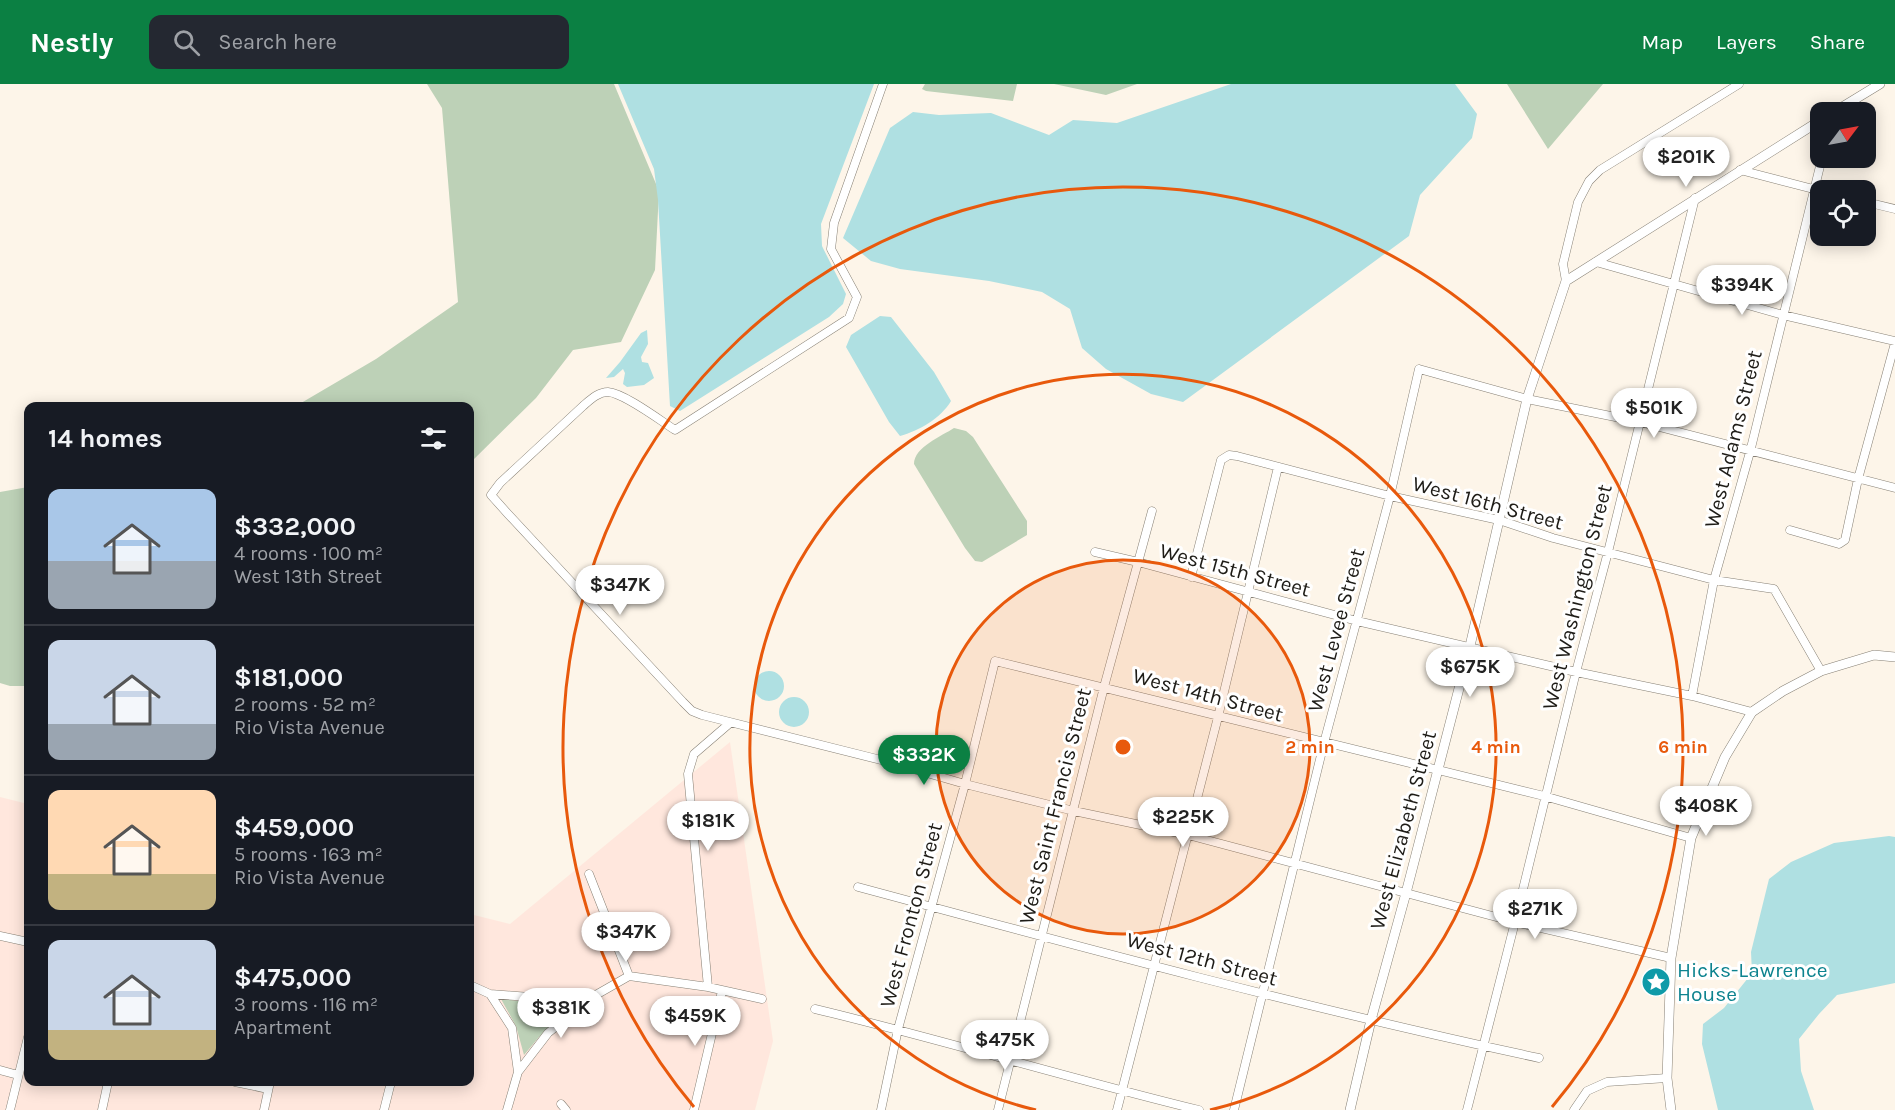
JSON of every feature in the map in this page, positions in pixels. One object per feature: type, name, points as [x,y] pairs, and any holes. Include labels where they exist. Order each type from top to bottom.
[{"type":"street","points":[[883,84],[834,223],[831,249],[857,297],[849,318],[675,430],[621,396],[608,392],[597,395],[500,483],[491,495],[687,706],[702,715],[889,762],[965,784],[1294,862],[1515,922],[1671,958]]},
{"type":"street","points":[[1739,84],[1600,170],[1589,181],[1578,202],[1563,264],[1566,281],[1810,127]]},
{"type":"street","points":[[1851,102],[1880,84]]},
{"type":"street","points":[[1740,170],[1810,188]]},
{"type":"street","name":"West Washington Street","points":[[1467,1110],[1695,198]]},
{"type":"street","points":[[1876,204],[1895,209]]},
{"type":"street","name":"West Adams Street","points":[[1692,696],[1714,580],[1750,452],[1810,216]]},
{"type":"street","points":[[1596,262],[1783,315],[1895,342],[1858,479],[1845,540],[1839,544],[1790,530]]},
{"type":"street","name":"West Elizabeth Street","points":[[1350,1110],[1371,1020],[1470,646],[1527,399],[1566,281]]},
{"type":"street","name":"West Levee Street","points":[[1234,1110],[1324,743],[1390,496],[1419,369],[1527,399]]},
{"type":"street","points":[[1527,399],[1640,422],[1895,488]]},
{"type":"street","name":"West 16th Street","points":[[1191,577],[1221,460],[1230,455],[1237,456],[1390,496],[1499,520],[1553,538],[1714,580],[1774,589],[1821,671]]},
{"type":"street","points":[[1117,1110],[1218,717],[1278,467]]},
{"type":"street","name":"West Saint Francis Street","points":[[998,1110],[1104,687],[1152,511]]},
{"type":"street","name":"West 15th Street","points":[[1095,552],[1357,621],[1576,672],[1692,696],[1752,712]]},
{"type":"street","points":[[1671,1110],[1667,1078],[1671,958],[1691,838],[1725,757],[1752,712],[1783,691],[1821,671],[1874,655],[1895,657]]},
{"type":"street","name":"West 14th Street","points":[[995,660],[1544,796],[1691,838]]},
{"type":"street","name":"West Fronton Street","points":[[881,1110],[898,1029],[965,784],[995,660]]},
{"type":"street","points":[[708,987],[688,774],[694,754],[730,723]]},
{"type":"street","points":[[589,874],[629,976]]},
{"type":"street","name":"West 12th Street","points":[[858,887],[1040,937],[1154,964],[1263,994],[1539,1058]]},
{"type":"street","points":[[0,936],[24,941]]},
{"type":"street","points":[[507,1110],[518,1072],[548,1034],[594,996],[629,976],[708,987],[762,999]]},
{"type":"street","points":[[474,987],[490,994],[542,998],[594,996]]},
{"type":"street","points":[[694,1110],[722,991]]},
{"type":"street","points":[[490,994],[513,1028],[518,1072]]},
{"type":"street","points":[[815,1009],[1199,1110]]},
{"type":"street","points":[[10,1110],[24,1052]]},
{"type":"street","points":[[0,1070],[18,1075]]},
{"type":"street","points":[[1574,1110],[1587,1091],[1607,1082],[1667,1078]]},
{"type":"street","points":[[102,1110],[107,1086]]},
{"type":"street","points":[[264,1110],[269,1086]]},
{"type":"street","points":[[384,1110],[390,1086]]},
{"type":"shaded area","points":[[730,742],[773,1041],[755,1110],[0,1110],[0,797],[24,803],[24,1086],[474,1086],[474,915],[510,924]]},
{"type":"green space","points":[[427,84],[614,84],[659,191],[655,270],[621,342],[573,350],[536,398],[474,459],[474,402],[303,402],[376,359],[458,302],[442,108]]},
{"type":"green space","points":[[925,84],[1017,84],[1013,101],[926,91],[922,89]]},
{"type":"green space","points":[[1054,84],[1137,84],[1106,95]]},
{"type":"green space","points":[[1507,84],[1603,84],[1548,149]]},
{"type":"green space","points":[[954,428],[966,431],[973,437],[1027,521],[1027,535],[982,562],[975,561],[965,548],[914,464],[915,458],[923,447]]},
{"type":"green space","points":[[24,488],[24,686],[0,683],[0,492]]},
{"type":"green space","points":[[501,999],[545,1003],[572,1002],[574,1005],[539,1037],[524,1055],[516,1026]]},
{"type":"water","points":[[618,84],[874,84],[821,224],[822,246],[846,294],[843,304],[829,317],[680,411],[670,406],[658,200],[654,169]]},
{"type":"water","points":[[1231,84],[1455,84],[1477,114],[1472,138],[1420,195],[1409,236],[1183,402],[1151,394],[1106,369],[1082,348],[1070,309],[1042,292],[989,281],[900,269],[871,261],[843,238],[890,128],[913,112],[939,115],[991,113],[1049,135],[1073,120],[1117,123]]},
{"type":"water","points":[[880,316],[891,317],[934,372],[951,401],[929,423],[900,436],[889,422],[846,347],[851,335]]},
{"type":"water","points":[[647,330],[648,344],[641,357],[642,362],[648,363],[654,378],[644,385],[627,387],[623,384],[625,373],[623,369],[614,377],[606,378],[641,333]]},
{"type":"water","points":[[769,671],[780,675],[784,686],[780,697],[769,701],[758,697],[754,686],[758,675]]},
{"type":"water","points":[[794,697],[805,701],[809,712],[805,723],[794,727],[783,723],[779,712],[783,701]]},
{"type":"water","points":[[1895,837],[1895,983],[1837,995],[1799,1039],[1801,1071],[1814,1110],[1718,1110],[1702,1044],[1703,1024],[1724,1008],[1752,973],[1751,952],[1769,879],[1791,862],[1834,843]]},
{"type":"place","name":"Hicks-Lawrence House","points":[[1656,982]]}]
